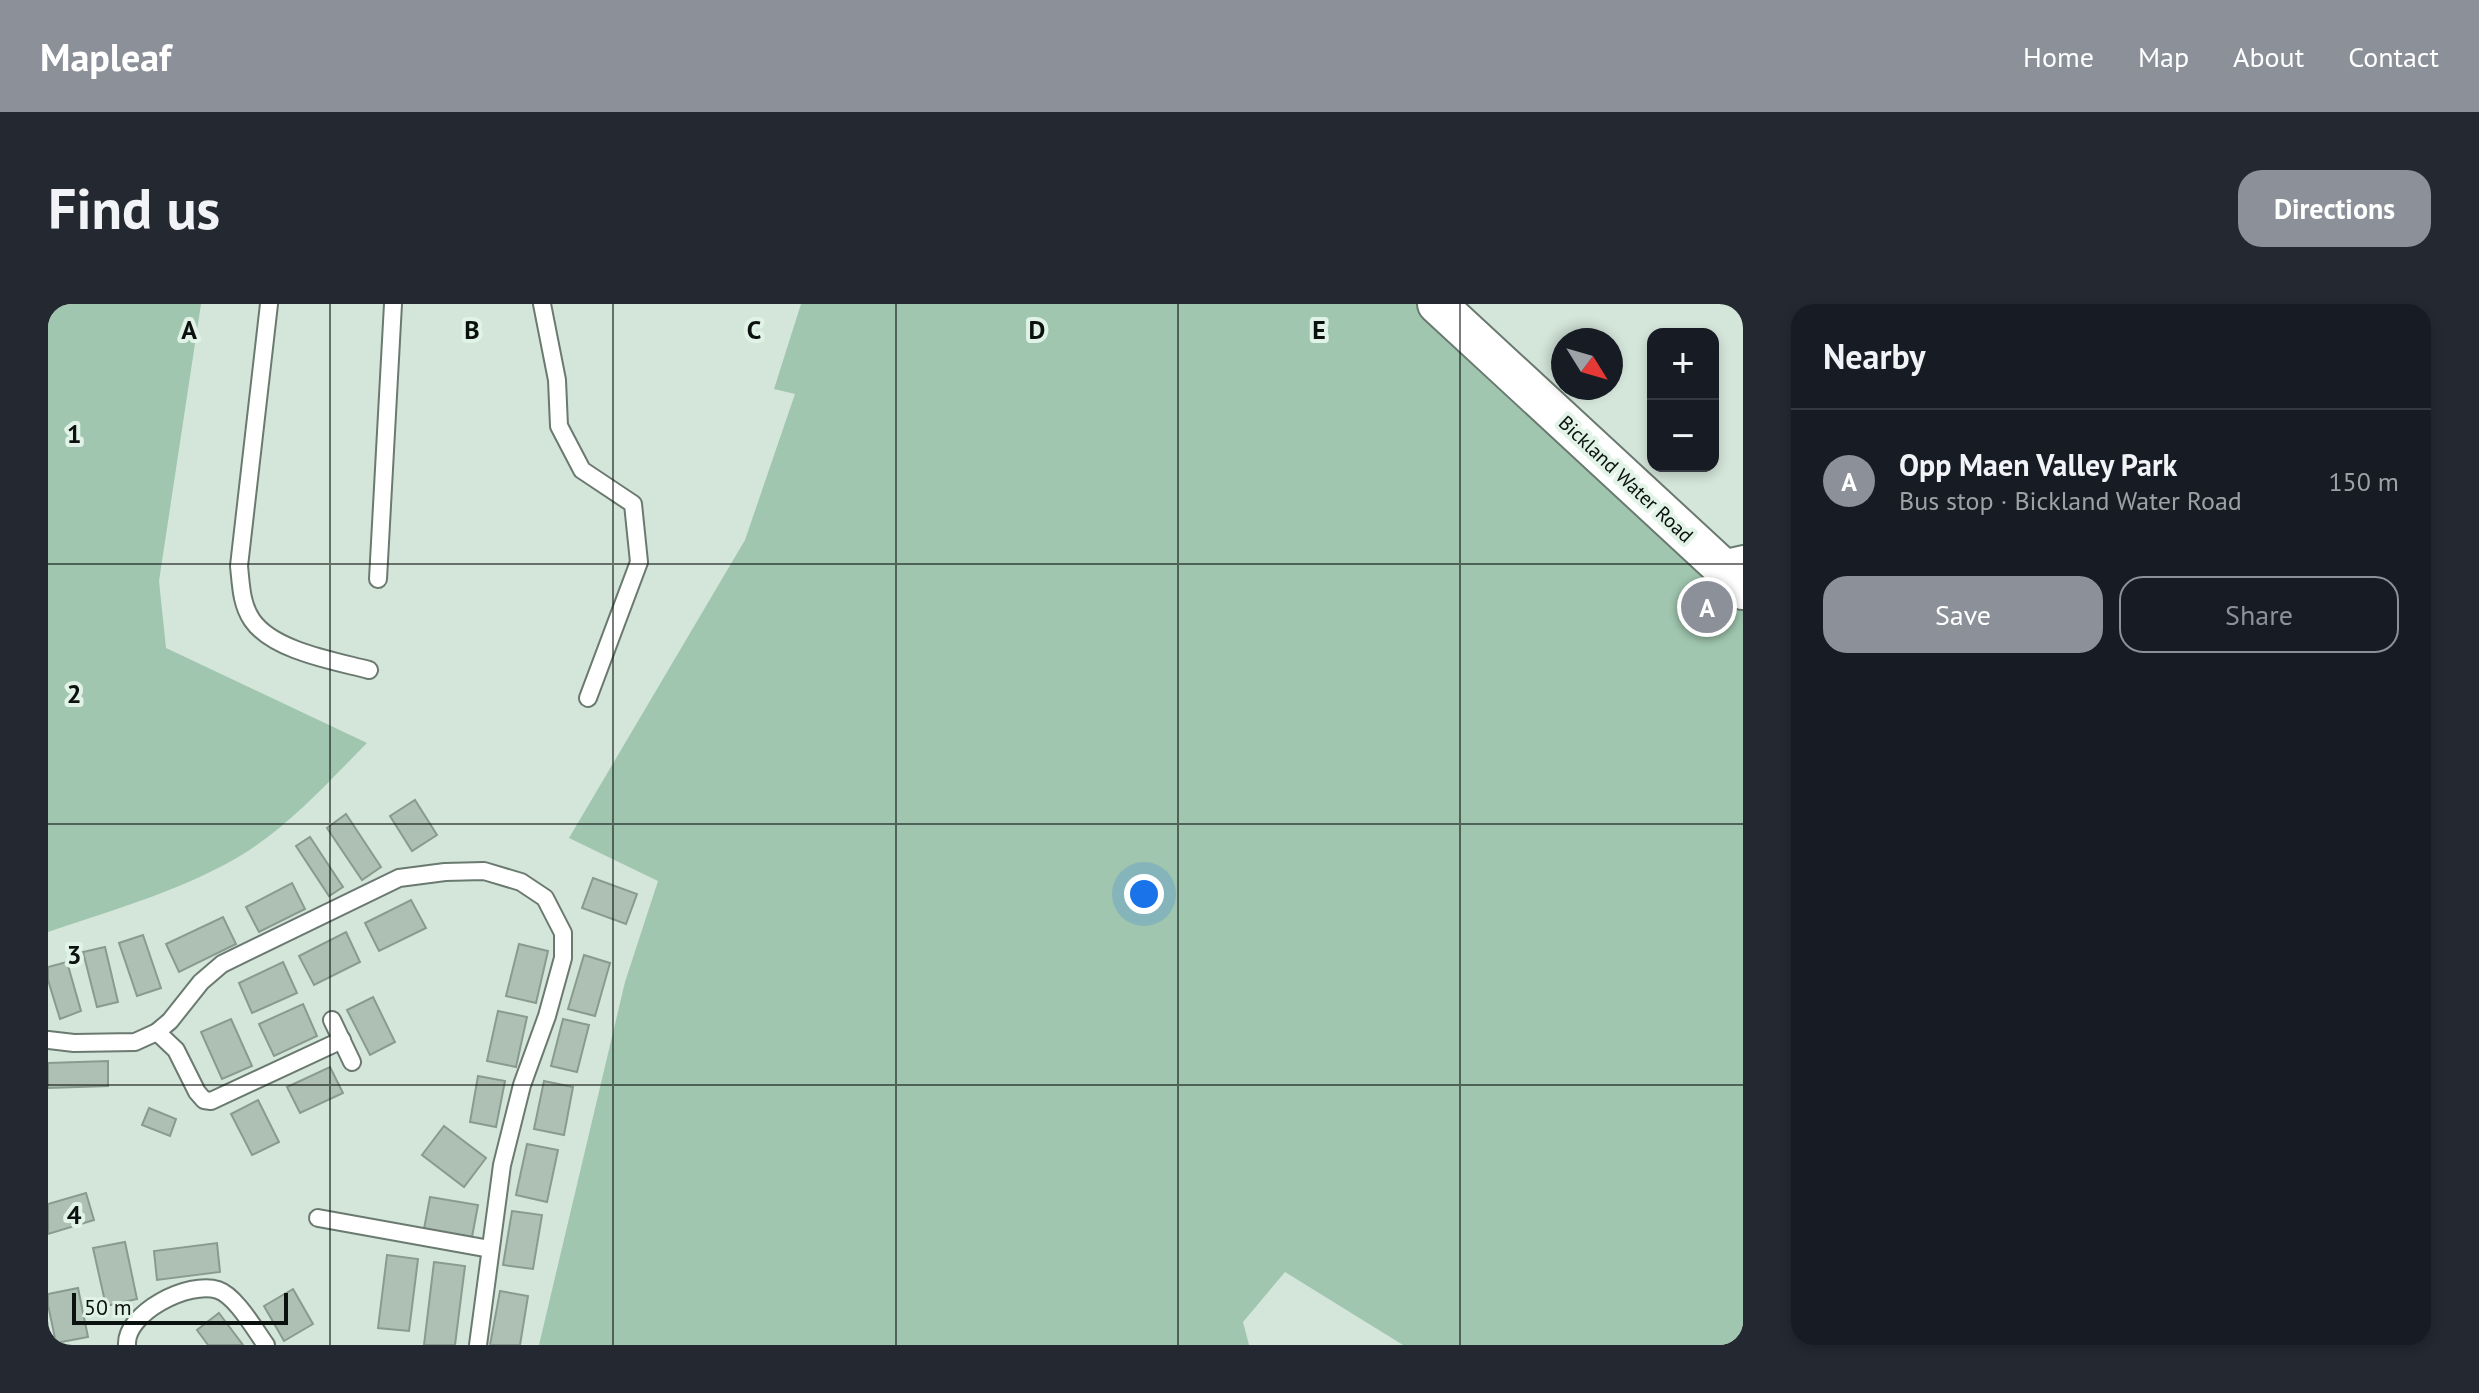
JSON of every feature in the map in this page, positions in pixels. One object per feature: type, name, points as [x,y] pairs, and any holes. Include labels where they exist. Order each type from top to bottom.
[{"type":"street","name":"Bickland Water Road","points":[[1437,304],[1729,557],[1743,590]]},
{"type":"lane","points":[[269,304],[239,566],[243,600],[252,621],[270,637],[318,657],[369,670]]},
{"type":"lane","points":[[378,579],[393,304]]},
{"type":"lane","points":[[542,304],[557,380],[559,426],[582,470],[633,504],[639,562],[588,698]]},
{"type":"lane","points":[[48,1040],[74,1043],[135,1042],[157,1032],[170,1021],[201,982],[222,964],[399,878],[484,871],[521,882],[545,898],[563,933],[563,958],[547,1016],[522,1085],[502,1165],[478,1345]]},
{"type":"lane","points":[[332,1020],[352,1062]]},
{"type":"lane","points":[[157,1032],[176,1050],[197,1092],[204,1100],[211,1101],[342,1040]]},
{"type":"lane","points":[[318,1218],[490,1249]]},
{"type":"lane","points":[[127,1345],[126,1337],[135,1322],[149,1309],[171,1297],[202,1288],[219,1290],[234,1301],[266,1345]]},
{"type":"green space","points":[[48,304],[201,304],[159,581],[166,648],[367,743],[296,814],[248,851],[176,887],[48,932]]},
{"type":"green space","points":[[801,304],[1437,304],[1743,590],[1743,1345],[1403,1345],[1285,1272],[1243,1322],[1249,1345],[539,1345],[625,982],[658,881],[569,838],[745,540],[795,394],[774,389]]},
{"type":"building","points":[[415,800],[437,835],[412,851],[390,816]]},
{"type":"building","points":[[346,814],[381,867],[362,880],[327,828]]},
{"type":"building","points":[[310,837],[343,887],[329,896],[296,846]]},
{"type":"building","points":[[593,878],[637,894],[626,924],[582,908]]},
{"type":"building","points":[[292,883],[305,909],[259,932],[246,907]]},
{"type":"building","points":[[411,900],[426,928],[379,951],[365,923]]},
{"type":"building","points":[[223,917],[236,944],[179,972],[166,944]]},
{"type":"building","points":[[346,932],[360,962],[314,985],[299,956]]},
{"type":"building","points":[[143,935],[161,988],[137,996],[119,943]]},
{"type":"building","points":[[519,944],[548,951],[536,1003],[506,996]]},
{"type":"building","points":[[105,947],[118,1002],[97,1007],[83,952]]},
{"type":"building","points":[[584,955],[610,963],[595,1016],[568,1009]]},
{"type":"building","points":[[67,962],[81,1011],[60,1019],[48,980],[48,967]]},
{"type":"building","points":[[283,962],[297,993],[252,1013],[239,983]]},
{"type":"building","points":[[373,997],[395,1042],[370,1055],[347,1010]]},
{"type":"building","points":[[303,1004],[317,1036],[274,1056],[259,1024]]},
{"type":"building","points":[[498,1011],[527,1017],[516,1067],[487,1061]]},
{"type":"building","points":[[231,1019],[252,1066],[222,1079],[201,1032]]},
{"type":"building","points":[[563,1019],[589,1025],[577,1072],[551,1066]]},
{"type":"building","points":[[108,1061],[108,1086],[48,1088],[48,1063]]},
{"type":"building","points":[[330,1067],[343,1093],[300,1113],[287,1087]]},
{"type":"building","points":[[478,1076],[505,1081],[496,1127],[470,1122]]},
{"type":"building","points":[[544,1081],[573,1087],[564,1135],[534,1129]]},
{"type":"building","points":[[258,1100],[279,1142],[252,1155],[231,1114]]},
{"type":"building","points":[[149,1108],[176,1119],[170,1136],[142,1125]]},
{"type":"building","points":[[444,1126],[486,1158],[464,1187],[422,1155]]},
{"type":"building","points":[[527,1144],[558,1150],[547,1202],[516,1195]]},
{"type":"building","points":[[86,1193],[94,1220],[48,1234],[48,1204]]},
{"type":"building","points":[[430,1197],[478,1205],[472,1237],[424,1229]]},
{"type":"building","points":[[512,1211],[542,1215],[533,1269],[503,1265]]},
{"type":"building","points":[[125,1242],[137,1299],[106,1306],[93,1248]]},
{"type":"building","points":[[217,1243],[220,1272],[157,1280],[154,1251]]},
{"type":"building","points":[[387,1255],[418,1259],[409,1331],[378,1328]]},
{"type":"building","points":[[434,1262],[465,1266],[455,1345],[424,1345]]},
{"type":"building","points":[[78,1288],[88,1337],[56,1343],[48,1294]]},
{"type":"building","points":[[293,1289],[313,1324],[284,1341],[264,1306]]},
{"type":"building","points":[[500,1291],[528,1296],[520,1345],[490,1345]]},
{"type":"building","points":[[219,1313],[243,1345],[208,1345],[197,1330]]},
{"type":"place","name":"Opp Maen Valley Park","points":[[1707,607]]}]
